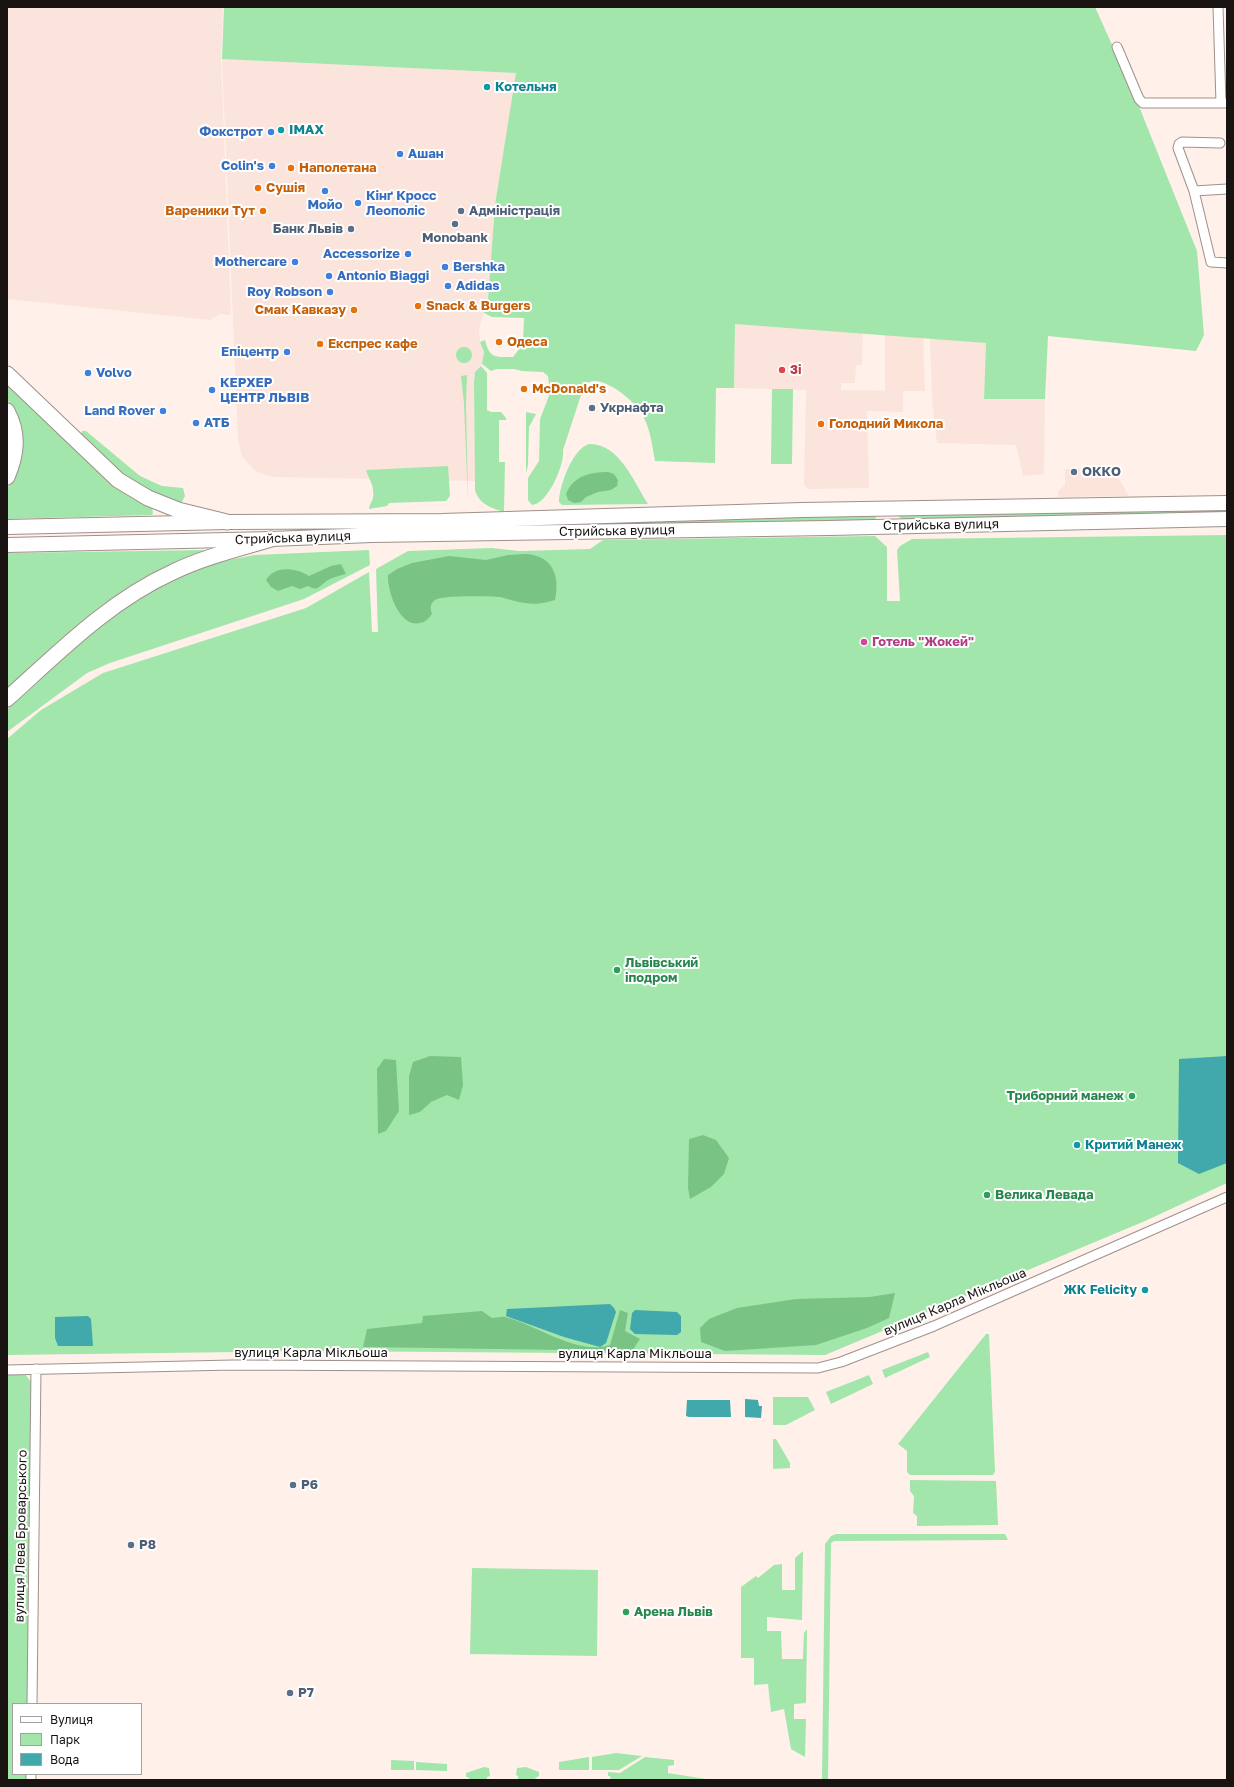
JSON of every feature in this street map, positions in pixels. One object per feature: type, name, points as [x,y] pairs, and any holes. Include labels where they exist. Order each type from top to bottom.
[{"type":"highway","points":[[7,374],[118,480],[148,498],[178,510],[227,522]]},
{"type":"highway","points":[[7,410],[14,428],[16,440],[16,453],[7,476]]},
{"type":"highway","points":[[7,699],[85,629],[142,587],[173,571],[197,562],[271,539]]},
{"type":"main road","name":"Стрийська вулиця","points":[[7,527],[227,522],[468,520],[810,510],[1227,503]]},
{"type":"main road","name":"Стрийська вулиця","points":[[7,545],[271,539],[372,535],[1227,519]]},
{"type":"main road","points":[[468,520],[468,534]]},
{"type":"street","points":[[1117,47],[1143,103],[1224,103],[1218,7]]},
{"type":"street","points":[[1220,143],[1182,142],[1179,144],[1178,148],[1194,191],[1211,262],[1227,263]]},
{"type":"street","points":[[1194,191],[1227,189]]},
{"type":"street","name":"вулиця Карла Мікльоша","points":[[7,1370],[233,1366],[818,1368],[841,1362],[934,1326],[1227,1197]]},
{"type":"street","name":"вулиця Лева Броварського","points":[[32,1703],[36,1369]]},
{"type":"shaded area","points":[[7,7],[223,7],[221,59],[231,315],[220,314],[210,320],[7,299]]},
{"type":"shaded area","points":[[222,59],[517,73],[495,205],[488,300],[479,328],[480,342],[484,348],[484,358],[481,366],[474,376],[475,481],[274,477],[259,473],[252,468],[242,456],[238,440]]},
{"type":"shaded area","points":[[735,323],[863,333],[862,365],[856,365],[855,383],[841,383],[841,390],[903,391],[903,412],[867,411],[869,488],[808,489],[804,485],[806,390],[734,388]]},
{"type":"shaded area","points":[[885,334],[923,337],[925,391],[885,391]]},
{"type":"shaded area","points":[[930,338],[986,343],[984,399],[1045,399],[1044,474],[1023,476],[1016,445],[937,443],[932,399]]},
{"type":"shaded area","points":[[1113,468],[1129,496],[1058,497],[1058,491],[1065,485],[1065,469]]},
{"type":"green space","points":[[224,7],[1095,7],[1132,89],[1197,251],[1204,335],[1196,351],[1048,336],[1045,399],[984,399],[986,343],[735,324],[734,388],[716,388],[715,463],[655,461],[652,442],[646,422],[640,411],[629,399],[612,387],[595,381],[588,383],[583,389],[563,450],[561,464],[554,482],[544,498],[538,503],[532,505],[528,500],[528,478],[539,461],[540,419],[550,393],[548,376],[543,372],[514,369],[497,369],[491,371],[482,364],[484,352],[480,342],[485,340],[491,354],[498,357],[513,357],[523,344],[524,318],[492,317],[484,313],[488,300],[495,205],[516,73],[222,59]]},
{"type":"green space","points":[[464,347],[470,349],[472,355],[470,361],[464,363],[458,361],[456,355],[458,349]]},
{"type":"green space","points":[[481,366],[487,373],[487,410],[491,412],[501,412],[506,418],[506,420],[499,420],[499,462],[505,462],[504,512],[486,505],[479,499],[475,490],[474,382],[475,372]]},
{"type":"green space","points":[[467,375],[466,403],[468,501],[464,403],[461,376]]},
{"type":"green space","points":[[7,381],[152,508],[152,515],[7,519],[7,488],[13,481],[21,461],[23,442],[19,420],[7,399]]},
{"type":"green space","points":[[772,389],[793,389],[792,464],[771,464]]},
{"type":"green space","points":[[526,412],[536,414],[529,427],[528,465],[526,473]]},
{"type":"green space","points":[[82,431],[86,431],[140,476],[162,486],[183,488],[185,496],[180,505],[148,493],[80,439]]},
{"type":"green space","points":[[589,444],[600,445],[617,457],[631,475],[648,504],[562,505],[559,502],[561,487],[572,461],[583,447]]},
{"type":"green space","points":[[448,466],[450,496],[446,501],[389,503],[387,506],[369,509],[373,498],[373,490],[366,470]]},
{"type":"green space","points":[[608,472],[614,474],[618,480],[617,486],[611,490],[598,492],[586,497],[581,502],[574,503],[568,500],[566,494],[573,483],[578,479],[589,474]]},
{"type":"green space","points":[[1227,508],[1227,514],[902,519],[898,516],[902,513]]},
{"type":"green space","points":[[875,516],[876,518],[873,520],[490,528],[490,523]]},
{"type":"green space","name":"Львівський іподром","points":[[1227,535],[1227,1183],[1145,1221],[825,1355],[317,1351],[7,1355],[7,739],[41,710],[103,673],[306,608],[369,572],[372,632],[378,632],[376,569],[408,551],[492,548],[519,551],[590,549],[603,540],[875,536],[887,547],[887,601],[900,601],[897,550],[900,546],[912,539]]},
{"type":"green space","points":[[207,550],[158,570],[131,585],[112,598],[58,643],[7,691],[7,553]]},
{"type":"green space","points":[[369,550],[370,565],[304,599],[110,663],[87,673],[7,732],[7,709],[105,621],[144,592],[204,565],[254,555]]},
{"type":"green space","points":[[530,554],[547,561],[556,578],[555,600],[533,604],[522,603],[500,597],[466,596],[439,598],[432,603],[432,614],[427,620],[420,623],[413,623],[406,620],[400,614],[392,598],[388,575],[397,569],[412,563],[449,556],[486,560],[508,555]]},
{"type":"green space","points":[[341,564],[346,574],[330,579],[317,588],[308,586],[300,589],[292,586],[278,591],[271,587],[266,580],[270,575],[280,570],[286,569],[298,571],[309,576],[331,566]]},
{"type":"green space","points":[[430,1056],[461,1057],[463,1085],[459,1100],[447,1095],[431,1102],[420,1112],[409,1115],[409,1076],[413,1062]]},
{"type":"green space","points":[[384,1059],[396,1060],[399,1111],[386,1131],[378,1134],[377,1069]]},
{"type":"green space","points":[[703,1135],[716,1140],[729,1158],[724,1174],[711,1187],[690,1199],[688,1188],[689,1139]]},
{"type":"green space","points":[[895,1293],[889,1318],[867,1328],[816,1345],[725,1351],[701,1342],[700,1328],[709,1319],[737,1308],[796,1299],[870,1297]]},
{"type":"green space","points":[[620,1310],[628,1313],[625,1331],[640,1339],[632,1351],[363,1347],[367,1329],[422,1323],[423,1316],[482,1311],[492,1318],[503,1317],[517,1321],[571,1343],[598,1347],[610,1345]]},
{"type":"green space","points":[[986,1334],[989,1334],[995,1472],[993,1475],[910,1475],[907,1472],[907,1451],[898,1444]]},
{"type":"green space","points":[[928,1352],[930,1357],[885,1378],[882,1370]]},
{"type":"green space","points":[[7,1374],[25,1374],[32,1383],[28,1703],[12,1703],[12,1775],[27,1775],[27,1780],[7,1780]]},
{"type":"green space","points":[[869,1375],[873,1384],[831,1404],[826,1392]]},
{"type":"green space","points":[[773,1397],[808,1397],[815,1410],[786,1425],[773,1425]]},
{"type":"green space","points":[[773,1439],[776,1439],[790,1463],[790,1468],[773,1469]]},
{"type":"green space","points":[[910,1480],[996,1481],[998,1525],[917,1526],[917,1516],[913,1513],[914,1496],[910,1491]]},
{"type":"green space","points":[[836,1534],[1005,1534],[1008,1540],[834,1541],[831,1543],[828,1780],[822,1780],[825,1544],[831,1536]]},
{"type":"green space","points":[[803,1551],[802,1620],[767,1617],[767,1631],[781,1631],[782,1659],[803,1659],[804,1633],[807,1629],[806,1703],[794,1704],[794,1719],[806,1719],[805,1757],[791,1749],[784,1709],[771,1712],[768,1684],[754,1685],[754,1658],[741,1658],[741,1587],[756,1576],[758,1578],[774,1565],[782,1564],[782,1590],[795,1590],[795,1558]]},
{"type":"green space","points":[[472,1568],[598,1570],[597,1656],[470,1654]]},
{"type":"green space","points":[[616,1753],[642,1756],[619,1770],[592,1770],[592,1757]]},
{"type":"green space","points":[[589,1757],[589,1770],[559,1770],[559,1762]]},
{"type":"green space","points":[[645,1757],[674,1760],[674,1765],[668,1766],[668,1773],[712,1780],[611,1780],[610,1776],[608,1776],[608,1772],[620,1773]]},
{"type":"green space","points":[[391,1760],[414,1761],[414,1770],[391,1770]]},
{"type":"green space","points":[[416,1762],[447,1764],[447,1771],[416,1770]]},
{"type":"green space","points":[[484,1767],[489,1768],[490,1776],[487,1777],[487,1780],[470,1780],[466,1777],[466,1773]]},
{"type":"green space","points":[[526,1767],[539,1772],[539,1776],[535,1778],[537,1780],[518,1780],[518,1776],[516,1775],[517,1768]]},
{"type":"water","points":[[1227,1056],[1227,1163],[1199,1174],[1178,1163],[1179,1059]]},
{"type":"water","points":[[610,1304],[616,1312],[606,1343],[600,1347],[564,1337],[506,1316],[507,1309]]},
{"type":"water","points":[[635,1310],[677,1312],[681,1316],[681,1332],[677,1335],[635,1334],[630,1329],[632,1313]]},
{"type":"water","points":[[88,1316],[91,1319],[93,1346],[58,1346],[55,1338],[55,1317]]},
{"type":"water","points":[[745,1399],[758,1400],[759,1406],[762,1406],[761,1418],[745,1417]]},
{"type":"water","points":[[687,1400],[730,1400],[731,1417],[686,1416]]},
{"type":"place","name":"Котельня","points":[[487,87]]},
{"type":"place","name":"IMAX","points":[[281,130]]},
{"type":"place","name":"Фокстрот","points":[[271,132]]},
{"type":"place","name":"Ашан","points":[[400,154]]},
{"type":"place","name":"Colin's","points":[[272,166]]},
{"type":"place","name":"Наполетана","points":[[291,168]]},
{"type":"place","name":"Сушія","points":[[258,188]]},
{"type":"place","name":"Мойо","points":[[325,191]]},
{"type":"place","name":"Кінґ Кросс Леополіс","points":[[358,203]]},
{"type":"place","name":"Вареники Тут","points":[[263,211]]},
{"type":"place","name":"Адміністрація","points":[[461,211]]},
{"type":"place","name":"Monobank","points":[[455,224]]},
{"type":"place","name":"Банк Львів","points":[[351,229]]},
{"type":"place","name":"Accessorize","points":[[408,254]]},
{"type":"place","name":"Mothercare","points":[[295,262]]},
{"type":"place","name":"Bershka","points":[[445,267]]},
{"type":"place","name":"Antonio Biaggi","points":[[329,276]]},
{"type":"place","name":"Adidas","points":[[448,286]]},
{"type":"place","name":"Roy Robson","points":[[330,292]]},
{"type":"place","name":"Snack & Burgers","points":[[418,306]]},
{"type":"place","name":"Смак Кавказу","points":[[354,310]]},
{"type":"place","name":"Одеса","points":[[499,342]]},
{"type":"place","name":"Експрес кафе","points":[[320,344]]},
{"type":"place","name":"Епіцентр","points":[[287,352]]},
{"type":"place","name":"3і","points":[[782,370]]},
{"type":"place","name":"Volvo","points":[[88,373]]},
{"type":"place","name":"McDonald's","points":[[524,389]]},
{"type":"place","name":"КЕРХЕР ЦЕНТР ЛЬВІВ","points":[[212,390]]},
{"type":"place","name":"Укрнафта","points":[[592,408]]},
{"type":"place","name":"Land Rover","points":[[163,411]]},
{"type":"place","name":"АТБ","points":[[196,423]]},
{"type":"place","name":"Голодний Микола","points":[[821,424]]},
{"type":"place","name":"ОККО","points":[[1074,472]]},
{"type":"place","name":"Готель \"Жокей\"","points":[[864,642]]},
{"type":"place","name":"Львівський іподром","points":[[617,970]]},
{"type":"place","name":"Триборний манеж","points":[[1132,1096]]},
{"type":"place","name":"Критий Манеж","points":[[1077,1145]]},
{"type":"place","name":"Велика Левада","points":[[987,1195]]},
{"type":"place","name":"ЖК Felicity","points":[[1145,1290]]},
{"type":"place","name":"P6","points":[[293,1485]]},
{"type":"place","name":"P8","points":[[131,1545]]},
{"type":"place","name":"Арена Львів","points":[[626,1612]]},
{"type":"place","name":"P7","points":[[290,1693]]}]
